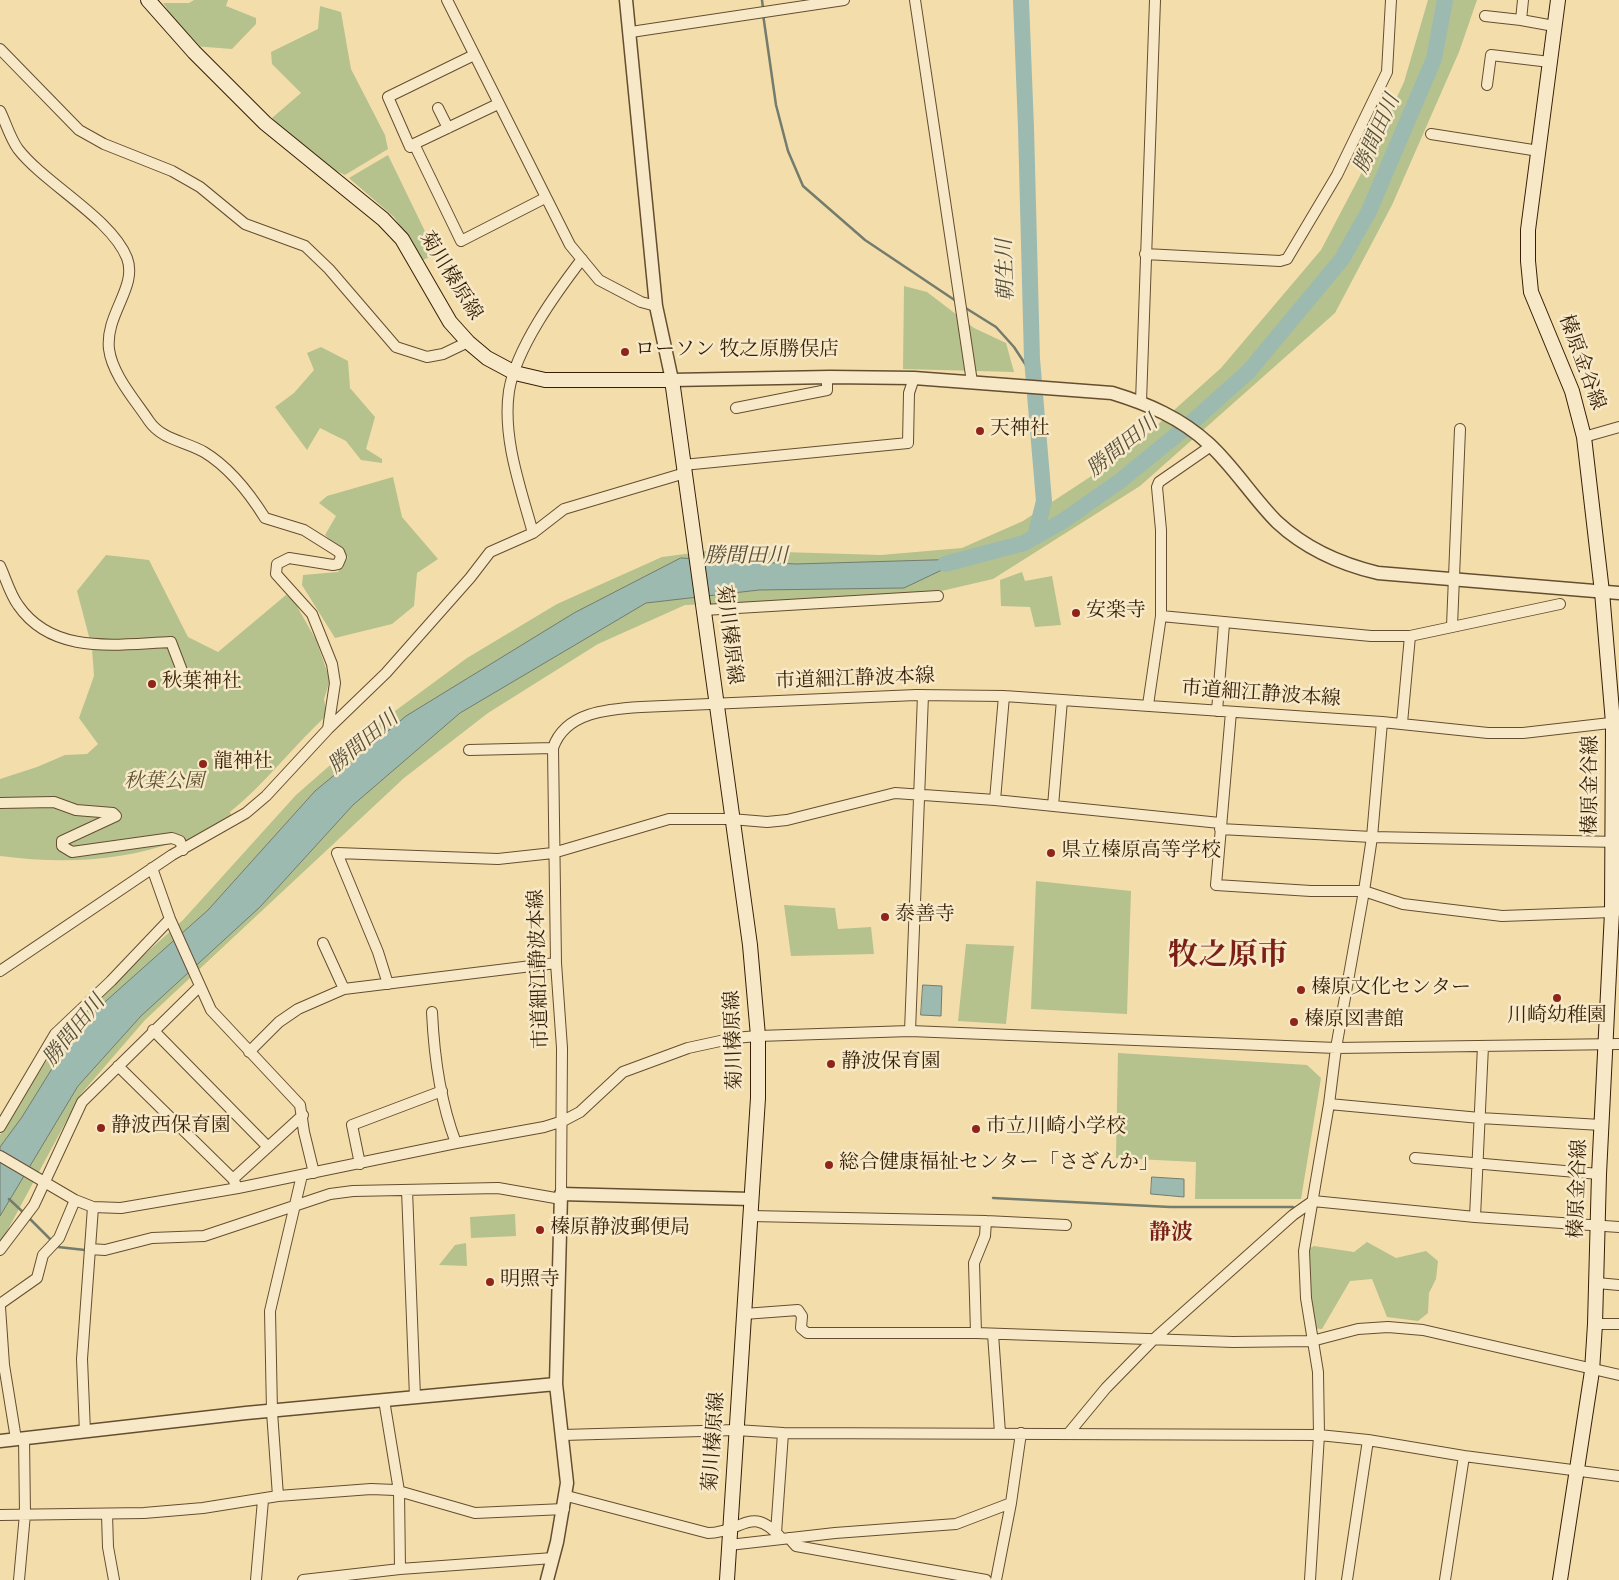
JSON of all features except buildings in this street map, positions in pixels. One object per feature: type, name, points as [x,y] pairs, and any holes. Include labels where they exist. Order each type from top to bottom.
[{"type":"main road","name":"菊川榛原線","points":[[148,0],[194,52],[265,123],[383,219],[402,239],[450,322],[468,342],[487,358],[515,373],[545,380],[672,380],[696,547],[715,703],[750,945],[758,1036],[758,1098],[727,1580]]},
{"type":"main road","name":"榛原金谷線","points":[[1558,0],[1528,230],[1528,261],[1531,292],[1572,391],[1584,437],[1616,723],[1612,1045],[1602,1125],[1592,1371],[1575,1471],[1560,1580]]},
{"type":"street","points":[[447,0],[570,245],[599,280],[641,302],[656,306]]},
{"type":"street","points":[[626,0],[656,306],[672,380],[827,377],[914,378],[1112,393],[1145,403],[1176,419],[1207,443],[1277,521],[1298,540],[1323,555],[1351,567],[1378,573],[1619,593]]},
{"type":"street","points":[[630,32],[844,0]]},
{"type":"street","points":[[915,0],[972,382]]},
{"type":"street","points":[[1145,403],[1145,254],[1155,0]]},
{"type":"street","points":[[1145,254],[1280,262],[1287,260],[1337,175],[1387,72],[1391,0]]},
{"type":"street","points":[[1521,20],[1523,0]]},
{"type":"street","points":[[1485,16],[1554,26]]},
{"type":"street","points":[[0,48],[79,130],[104,144],[186,179],[200,187],[244,224],[305,246],[329,270],[396,347],[427,357],[443,354],[468,342]]},
{"type":"street","points":[[474,55],[388,97],[410,146],[498,104]]},
{"type":"street","points":[[1487,85],[1491,55],[1550,62]]},
{"type":"street","points":[[438,108],[448,128]]},
{"type":"street","points":[[0,111],[17,148],[89,213],[117,241],[128,259],[130,275],[126,291],[115,311],[109,332],[109,349],[117,372],[158,433],[204,452],[251,496],[265,518],[304,530],[339,552],[341,557],[338,564],[333,565],[289,558],[277,564],[276,574],[312,614],[332,664],[335,683],[328,729]]},
{"type":"street","points":[[1431,134],[1539,151]]},
{"type":"street","points":[[414,144],[461,241],[545,198]]},
{"type":"street","points":[[533,533],[516,472],[509,431],[509,391],[528,341],[556,294],[582,259]]},
{"type":"street","points":[[736,408],[827,390],[827,377]]},
{"type":"street","points":[[0,971],[152,868],[246,813],[266,796],[328,729],[386,673],[490,552],[533,533],[564,509],[684,469],[908,443],[909,393],[914,378]]},
{"type":"street","points":[[1584,437],[1619,426]]},
{"type":"street","points":[[1452,626],[1456,580],[1460,429]]},
{"type":"street","points":[[1148,705],[1161,616],[1161,530],[1157,487],[1159,482],[1200,456],[1207,443]]},
{"type":"street","points":[[0,566],[17,604],[43,631],[60,639],[81,644],[170,642],[184,676]]},
{"type":"street","points":[[704,610],[938,596]]},
{"type":"street","points":[[1161,616],[1224,624],[1371,636],[1410,636],[1560,604]]},
{"type":"street","points":[[1217,711],[1224,624]]},
{"type":"street","points":[[1402,723],[1410,636]]},
{"type":"street","points":[[910,1031],[923,695]]},
{"type":"street","name":"市道細江静波本線","points":[[561,1197],[562,1048],[556,963],[552,748],[560,732],[594,712],[609,709],[715,703],[923,695],[1004,696],[1148,705],[1402,723],[1488,733],[1523,733],[1616,723]]},
{"type":"street","points":[[995,800],[1004,696]]},
{"type":"street","points":[[1053,806],[1062,700]]},
{"type":"street","points":[[1231,712],[1216,885],[1311,891],[1364,891],[1403,904],[1502,916],[1615,911]]},
{"type":"street","points":[[1310,1580],[1319,1435],[1318,1372],[1306,1298],[1304,1251],[1372,837],[1382,722]]},
{"type":"street","points":[[470,750],[552,748]]},
{"type":"street","points":[[388,984],[362,913],[337,853],[498,859],[554,853],[670,819],[731,818],[767,822],[787,820],[895,793],[995,800],[1220,826],[1372,837],[1616,843]]},
{"type":"street","points":[[0,803],[54,802],[76,810],[113,813],[116,816],[62,841],[62,846],[72,852],[172,838],[180,842],[183,850]]},
{"type":"street","points":[[152,868],[170,919],[198,985],[211,1010],[300,1105],[303,1115],[304,1132],[314,1173]]},
{"type":"street","points":[[0,1127],[55,1034],[111,981],[170,919]]},
{"type":"street","points":[[324,943],[344,989]]},
{"type":"street","points":[[249,1052],[279,1022],[298,1009],[344,989],[556,963]]},
{"type":"street","points":[[0,1250],[30,1210],[82,1102],[198,985]]},
{"type":"street","points":[[432,1012],[434,1045],[446,1117],[456,1143]]},
{"type":"street","points":[[153,1030],[268,1147]]},
{"type":"street","points":[[0,1156],[75,1200],[93,1207],[121,1208],[236,1183],[314,1173],[456,1143],[544,1127],[563,1121],[580,1112],[623,1072],[688,1048],[734,1038],[758,1036],[910,1031],[1336,1048],[1612,1045]]},
{"type":"street","points":[[1475,1217],[1484,1046]]},
{"type":"street","points":[[118,1066],[236,1183]]},
{"type":"street","points":[[360,1164],[352,1125],[442,1091]]},
{"type":"street","points":[[1329,1104],[1480,1118],[1602,1125]]},
{"type":"street","points":[[236,1183],[268,1147],[303,1115]]},
{"type":"street","points":[[1415,1158],[1599,1174]]},
{"type":"street","points":[[278,1496],[272,1412],[270,1311],[302,1175]]},
{"type":"street","points":[[90,1249],[106,1250],[152,1238],[204,1236],[330,1194],[498,1188],[561,1197],[751,1199]]},
{"type":"street","points":[[407,1190],[415,1397]]},
{"type":"street","points":[[547,1580],[566,1502],[563,1435],[556,1384],[561,1197]]},
{"type":"street","points":[[19,1580],[25,1514],[20,1439],[4,1364],[0,1305],[38,1278],[43,1255],[58,1239],[75,1200]]},
{"type":"street","points":[[1068,1434],[1106,1388],[1154,1339],[1293,1215],[1313,1201],[1475,1217],[1619,1227]]},
{"type":"street","points":[[86,1432],[82,1359],[93,1207]]},
{"type":"street","points":[[751,1216],[986,1221],[1066,1226]]},
{"type":"street","points":[[976,1333],[974,1263],[985,1236],[986,1221]]},
{"type":"street","points":[[1596,1283],[1619,1285]]},
{"type":"street","points":[[744,1314],[798,1310],[802,1316],[802,1328],[807,1333],[976,1333],[1154,1339],[1312,1341],[1358,1329],[1388,1327],[1423,1330],[1619,1376]]},
{"type":"street","points":[[1595,1324],[1619,1324]]},
{"type":"street","points":[[993,1334],[1000,1433]]},
{"type":"street","points":[[0,1441],[176,1421],[556,1384]]},
{"type":"street","points":[[384,1400],[399,1492],[400,1569]]},
{"type":"street","points":[[563,1435],[736,1430],[784,1434],[1021,1432],[1068,1434],[1319,1435],[1368,1440],[1464,1456],[1619,1476]]},
{"type":"street","points":[[996,1580],[1011,1503],[1021,1432]]},
{"type":"street","points":[[782,1537],[784,1434]]},
{"type":"street","points":[[1347,1580],[1368,1440]]},
{"type":"street","points":[[1445,1580],[1464,1456]]},
{"type":"street","points":[[0,1515],[107,1514],[203,1508],[263,1500],[278,1496],[371,1489],[399,1492],[475,1513],[566,1502],[708,1532],[730,1529],[751,1520],[763,1523],[796,1546],[986,1580]]},
{"type":"street","points":[[256,1580],[263,1500]]},
{"type":"street","points":[[729,1545],[782,1537],[956,1524],[1011,1503]]},
{"type":"street","points":[[107,1514],[108,1547],[114,1580]]},
{"type":"street","points":[[303,1580],[400,1569],[553,1558]]},
{"type":"street","points":[[383,1580],[389,1570]]},
{"type":"green space","points":[[194,0],[228,0],[226,6],[256,18],[256,24],[232,49],[193,46],[163,3],[189,3]]},
{"type":"green space","points":[[1428,0],[1477,0],[1459,52],[1392,205],[1335,313],[1140,486],[993,579],[920,596],[685,605],[598,644],[488,713],[404,778],[145,1020],[81,1094],[0,1244],[0,1135],[35,1078],[79,1013],[183,920],[296,795],[376,725],[467,658],[557,604],[662,557],[715,550],[881,555],[962,548],[1023,521],[1125,454],[1221,368],[1321,250],[1363,170],[1404,82]]},
{"type":"green space","points":[[320,6],[341,12],[351,69],[385,135],[388,149],[345,175],[318,162],[272,118],[301,93],[272,64],[271,52],[318,29]]},
{"type":"green space","points":[[388,155],[436,254],[423,260],[394,217],[349,178]]},
{"type":"green space","points":[[904,286],[927,292],[974,328],[1006,343],[1014,372],[903,369]]},
{"type":"green space","points":[[321,347],[348,361],[350,388],[375,417],[366,449],[382,459],[382,463],[361,460],[346,441],[320,428],[307,450],[275,407],[294,393],[314,370],[307,353]]},
{"type":"green space","points":[[393,477],[402,517],[438,559],[417,573],[414,606],[392,624],[335,638],[302,585],[303,575],[338,572],[348,557],[325,535],[336,516],[319,503],[327,496]]},
{"type":"green space","name":"秋葉公園","points":[[106,555],[149,560],[188,637],[218,652],[286,595],[294,601],[316,640],[330,680],[324,699],[327,715],[256,789],[230,812],[233,821],[183,850],[178,841],[134,853],[90,859],[46,860],[0,856],[0,779],[37,767],[65,755],[87,754],[98,744],[79,718],[94,676],[92,648],[77,591]]},
{"type":"green space","points":[[1022,572],[1025,581],[1052,576],[1061,625],[1035,627],[1030,607],[1001,606],[1000,580]]},
{"type":"green space","points":[[1036,881],[1131,891],[1127,1014],[1031,1009]]},
{"type":"green space","points":[[784,905],[835,908],[838,929],[871,927],[874,954],[791,956]]},
{"type":"green space","points":[[966,944],[1014,946],[1006,1024],[958,1021]]},
{"type":"green space","points":[[1118,1053],[1307,1065],[1321,1078],[1301,1199],[1195,1199],[1196,1162],[1116,1158]]},
{"type":"green space","points":[[515,1214],[516,1236],[471,1238],[470,1217]]},
{"type":"green space","points":[[1367,1242],[1396,1258],[1426,1251],[1438,1261],[1436,1279],[1429,1293],[1428,1313],[1418,1321],[1387,1317],[1372,1279],[1350,1281],[1322,1329],[1311,1328],[1304,1251],[1314,1246],[1354,1252]]},
{"type":"green space","points":[[466,1243],[467,1266],[439,1265],[455,1245]]},
{"type":"water","points":[[681,558],[796,564],[965,559],[904,588],[759,590],[646,603],[460,713],[353,805],[260,907],[141,1016],[78,1086],[0,1216],[0,1147],[22,1117],[79,1025],[208,910],[315,791],[406,716],[574,613]]},
{"type":"water","points":[[923,985],[942,986],[941,1016],[921,1015]]},
{"type":"water","points":[[1152,1177],[1184,1179],[1184,1197],[1151,1194]]},
{"type":"waterway","points":[[762,0],[763,8]]},
{"type":"waterway","name":"朝生川","points":[[1021,0],[1032,359],[1044,501],[1035,537]]},
{"type":"waterway","name":"勝間田川","points":[[945,564],[1024,543],[1063,521],[1120,481],[1191,423],[1249,371],[1342,259],[1369,211],[1434,59],[1445,0]]},
{"type":"waterway","points":[[763,14],[776,105],[788,151],[803,186],[865,240],[956,301]]},
{"type":"waterway","points":[[964,307],[996,327],[1014,347],[1033,376]]},
{"type":"waterway","points":[[993,1198],[1170,1207],[1293,1207]]},
{"type":"waterway","points":[[9,1199],[25,1214]]},
{"type":"waterway","points":[[29,1218],[51,1240]]},
{"type":"waterway","points":[[55,1244],[58,1247],[85,1250]]},
{"type":"place","name":"ローソン 牧之原勝俣店","points":[[625,352]]},
{"type":"place","name":"天神社","points":[[980,431]]},
{"type":"place","name":"安楽寺","points":[[1076,613]]},
{"type":"place","name":"秋葉神社","points":[[152,684]]},
{"type":"place","name":"龍神社","points":[[203,764]]},
{"type":"place","name":"県立榛原高等学校","points":[[1051,853]]},
{"type":"place","name":"泰善寺","points":[[885,917]]},
{"type":"place","name":"榛原文化センター","points":[[1301,990]]},
{"type":"place","name":"川崎幼稚園","points":[[1557,998]]},
{"type":"place","name":"榛原図書館","points":[[1294,1022]]},
{"type":"place","name":"静波保育園","points":[[831,1064]]},
{"type":"place","name":"静波西保育園","points":[[101,1128]]},
{"type":"place","name":"市立川崎小学校","points":[[976,1129]]},
{"type":"place","name":"総合健康福祉センター「さざんか」","points":[[829,1165]]},
{"type":"place","name":"榛原静波郵便局","points":[[540,1230]]},
{"type":"place","name":"明照寺","points":[[490,1282]]},
{"type":"district","name":"牧之原市","points":[[1228,959]]},
{"type":"district","name":"静波","points":[[1171,1235]]}]
